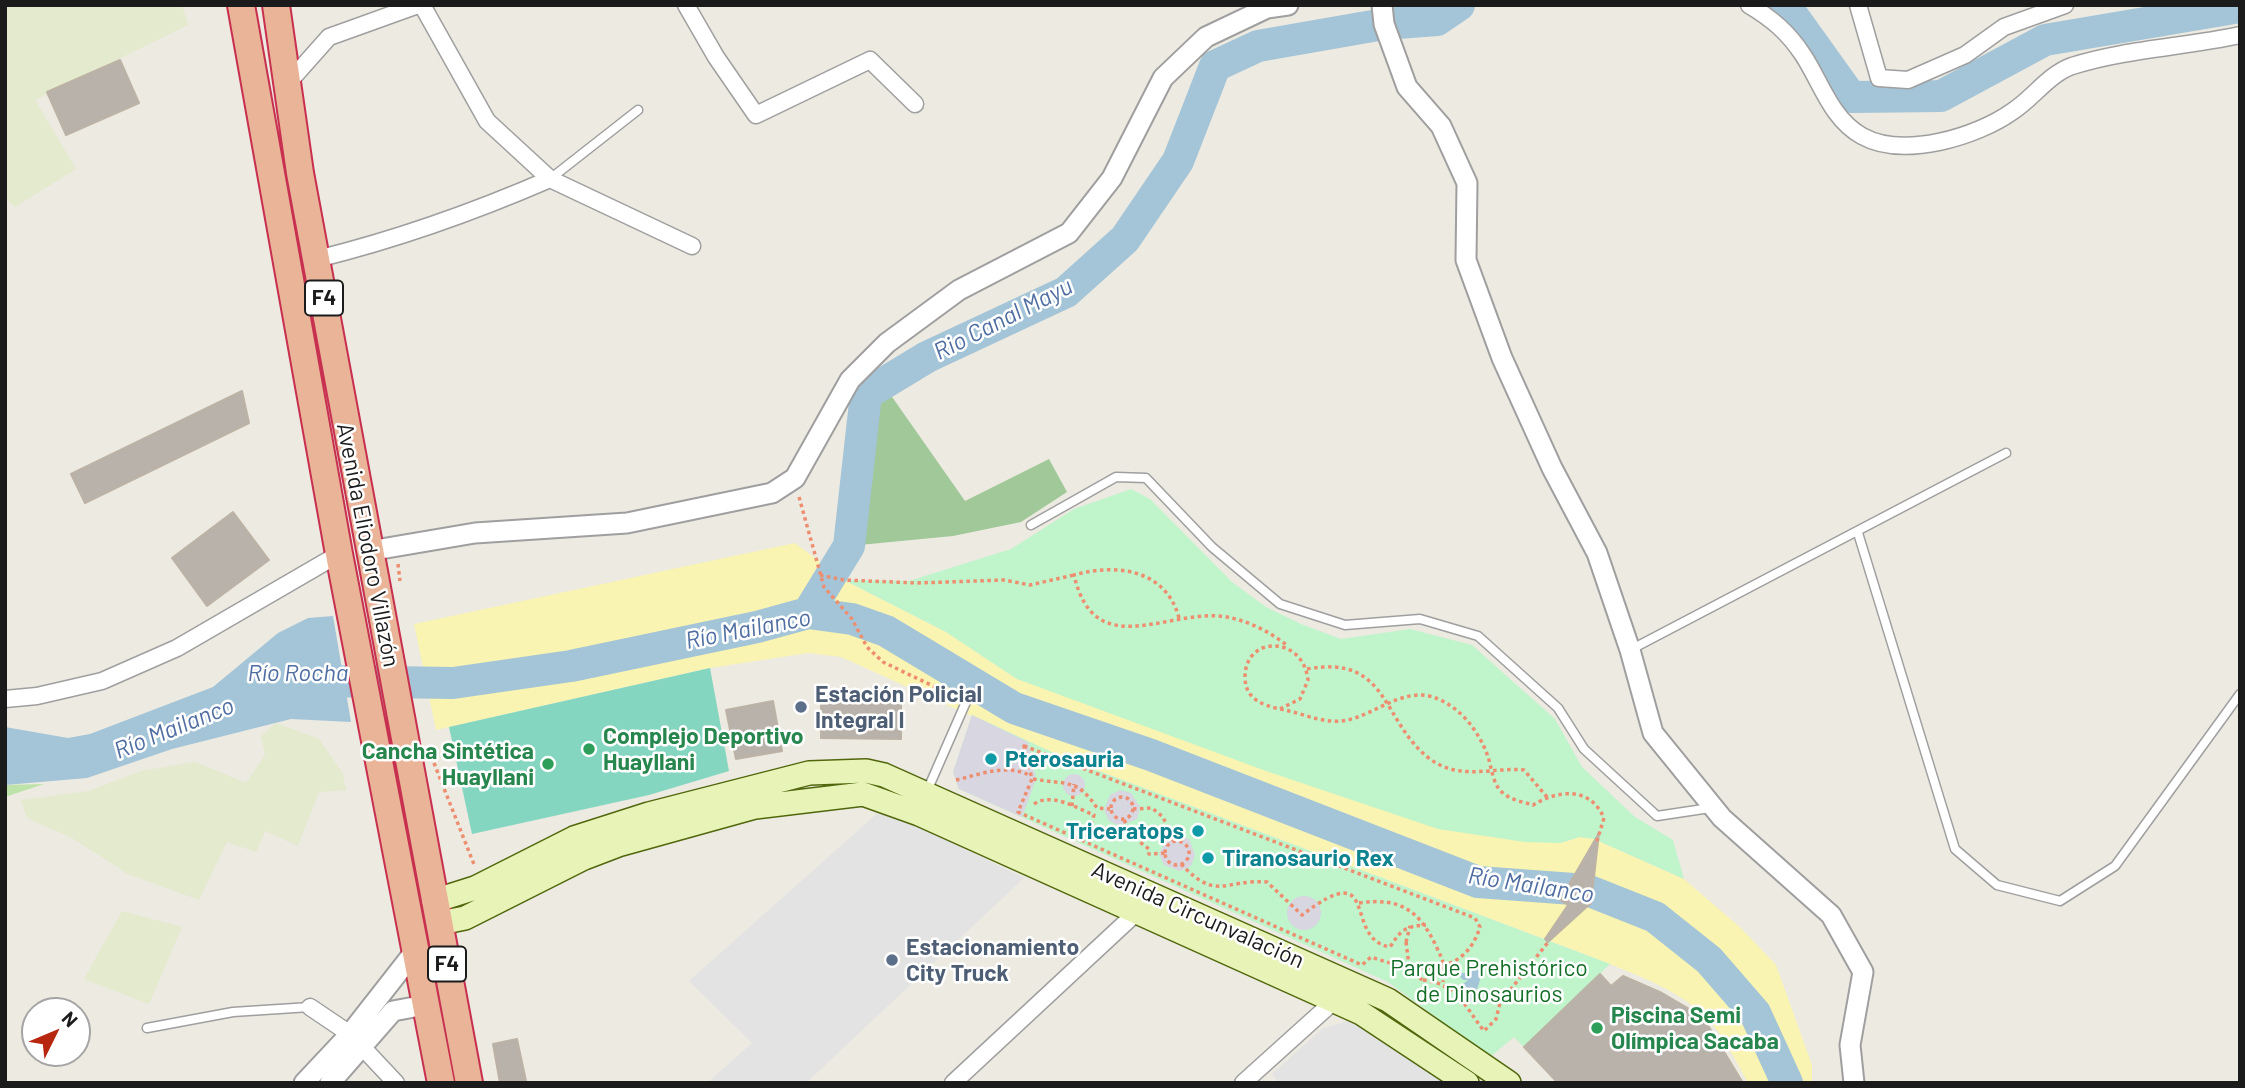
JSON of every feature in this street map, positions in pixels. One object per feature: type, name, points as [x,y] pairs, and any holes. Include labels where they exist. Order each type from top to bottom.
[{"type":"highway","name":"Avenida Eliodoro Villazón","points":[[229,5],[271,177]]},
{"type":"highway","name":"Avenida Eliodoro Villazón","points":[[241,5],[339,554],[441,1083]]},
{"type":"highway","name":"Avenida Eliodoro Villazón","points":[[251,5],[267,104],[271,177]]},
{"type":"highway","name":"Avenida Eliodoro Villazón","points":[[276,5],[300,173],[369,551],[388,587],[424,845],[469,1083]]},
{"type":"main road","name":"Avenida Circunvalación","points":[[437,912],[482,884],[574,838],[661,811],[815,773],[866,771],[922,804],[1137,912],[1361,1013],[1467,1083]]},
{"type":"main road","name":"Avenida Circunvalación","points":[[437,912],[465,918],[584,858],[618,845],[755,807],[863,794],[922,804],[1343,979],[1388,1000],[1498,1080]]},
{"type":"street","points":[[289,82],[329,37],[420,5],[487,121],[550,179],[692,246]]},
{"type":"street","points":[[686,5],[716,57],[756,115],[870,60],[915,104]]},
{"type":"street","points":[[369,551],[475,533],[627,523],[772,493],[795,478],[850,380],[887,342],[959,290],[1069,233],[1112,178],[1163,78],[1197,45],[1206,37],[1267,8],[1288,5]]},
{"type":"street","points":[[1382,5],[1384,24],[1407,88],[1441,126],[1467,183],[1466,260],[1507,370],[1552,468],[1597,553],[1630,650],[1653,733],[1713,807],[1760,854],[1831,915],[1863,972],[1850,1045],[1854,1083]]},
{"type":"street","points":[[1749,5],[1775,20],[1803,54],[1832,108],[1861,136],[1899,147],[1952,140],[2012,112],[2040,87],[2069,67],[2240,35]]},
{"type":"street","points":[[1858,5],[1879,78],[1908,80],[1965,55],[2004,27],[2065,5]]},
{"type":"street","points":[[317,259],[382,243],[464,216],[550,179]]},
{"type":"street","points":[[5,699],[37,696],[102,681],[177,648],[339,554]]},
{"type":"street","points":[[815,773],[818,798]]},
{"type":"street","points":[[953,1083],[1137,912]]},
{"type":"street","points":[[330,1083],[415,951]]},
{"type":"street","points":[[1243,1083],[1334,1001],[1343,979]]},
{"type":"street","points":[[304,1083],[393,1011],[425,1005]]},
{"type":"street","points":[[310,1007],[356,1040],[396,1083]]},
{"type":"lane","points":[[550,179],[638,110]]},
{"type":"lane","points":[[1630,650],[1858,533],[2006,453]]},
{"type":"lane","points":[[1031,526],[1116,477],[1146,478],[1212,547],[1280,604],[1345,625],[1420,618],[1478,636],[1558,708],[1584,749],[1657,817],[1713,807]]},
{"type":"lane","points":[[1858,533],[1955,849],[1997,885],[2060,901],[2115,866],[2236,695],[2240,694]]},
{"type":"lane","points":[[922,804],[966,702]]},
{"type":"lane","points":[[147,1028],[233,1012],[310,1007]]},
{"type":"path","points":[[795,478],[824,587],[852,619],[867,647],[883,662],[966,702]]},
{"type":"path","points":[[388,587],[396,546]]},
{"type":"path","points":[[820,575],[917,583],[1004,580],[1030,586],[1112,568],[1150,578],[1166,591],[1179,618]]},
{"type":"path","points":[[1074,575],[1083,602],[1096,617],[1108,624],[1124,628],[1149,627],[1179,618],[1221,616],[1272,634],[1295,651],[1307,669],[1306,690],[1291,706],[1280,709]]},
{"type":"path","points":[[1295,651],[1276,645],[1257,652],[1246,668],[1245,678],[1252,697],[1270,708],[1337,721],[1413,695],[1448,704],[1473,727],[1503,794],[1533,805],[1547,797],[1568,792],[1587,797],[1604,818],[1597,841]]},
{"type":"path","points":[[1307,669],[1343,668],[1366,676],[1378,687],[1415,742],[1431,759],[1450,769],[1479,774],[1524,770],[1547,797]]},
{"type":"path","points":[[1018,812],[1032,778],[1024,746],[1475,918],[1479,927],[1476,940],[1461,958],[1446,968],[1413,969],[1371,957],[1362,965],[1205,896]]},
{"type":"path","points":[[432,756],[455,823],[482,884]]},
{"type":"path","points":[[956,780],[1005,768],[1017,768],[1032,778],[1074,783],[1084,789],[1097,808],[1110,809]]},
{"type":"path","points":[[1072,806],[1074,783]]},
{"type":"path","points":[[1124,820],[1130,816],[1133,809],[1131,802],[1121,796],[1112,802],[1110,809],[1113,816],[1124,820],[1136,839],[1149,849],[1149,854],[1165,853]]},
{"type":"path","points":[[1034,804],[1046,799],[1072,806],[1094,815],[1091,825]]},
{"type":"path","points":[[1133,809],[1152,807],[1163,817],[1174,842],[1187,848],[1187,859],[1181,864]]},
{"type":"path","points":[[1174,842],[1168,845],[1165,853],[1170,862],[1181,864],[1203,884],[1217,888],[1267,882],[1302,915],[1324,897],[1337,892],[1349,894],[1359,903],[1366,930],[1381,946],[1390,947],[1400,931],[1410,926],[1426,925]]},
{"type":"path","points":[[1359,903],[1375,901],[1402,906],[1426,925],[1446,968],[1443,982]]},
{"type":"path","points":[[1410,926],[1406,942],[1410,973],[1423,980],[1443,982],[1484,1031],[1496,1019],[1500,1003],[1549,941]]},
{"type":"green space","points":[[5,5],[182,5],[188,25],[35,100],[76,169],[15,207],[5,198]]},
{"type":"green space","points":[[883,384],[965,501],[1049,459],[1067,492],[1021,522],[953,536],[849,546],[866,394]]},
{"type":"green space","points":[[1131,489],[1150,499],[1232,582],[1266,607],[1301,624],[1341,639],[1410,629],[1472,645],[1555,719],[1582,767],[1635,817],[1673,840],[1684,879],[1594,839],[1580,837],[1560,843],[1525,842],[1438,829],[1266,771],[1017,679],[946,632],[844,580],[909,581],[1011,549],[1074,509]]},
{"type":"green space","name":"Complejo Deportivo Huayllani","points":[[710,668],[729,771],[649,795],[472,834],[449,727]]},
{"type":"green space","name":"Parque Prehistórico de Dinosaurios","points":[[972,715],[1067,759],[1610,964],[1524,1047],[1514,1037],[1490,1057],[1388,982],[959,789],[953,772]]},
{"type":"green space","points":[[276,723],[319,739],[343,774],[346,790],[319,792],[298,846],[265,831],[256,852],[227,842],[199,900],[128,874],[72,838],[27,818],[21,800],[89,791],[141,771],[195,762],[246,783],[265,755],[261,736]]},
{"type":"green space","points":[[44,784],[5,797],[5,785]]},
{"type":"green space","points":[[122,911],[182,927],[149,1004],[84,979]]},
{"type":"sand","points":[[795,543],[844,580],[946,632],[1017,679],[1560,843],[1580,837],[1594,839],[1684,879],[1742,929],[1776,965],[1812,1065],[1812,1083],[1748,1083],[1727,1045],[1707,1018],[1675,994],[1648,980],[1067,759],[841,657],[808,653],[710,668],[436,730],[414,624]]},
{"type":"shaded area","points":[[972,715],[1028,742],[1036,779],[1022,817],[959,789],[953,772]]},
{"type":"shaded area","points":[[1074,774],[1082,777],[1085,785],[1082,793],[1074,796],[1066,793],[1063,785],[1066,777]]},
{"type":"shaded area","points":[[1120,790],[1131,793],[1140,807],[1137,819],[1120,826],[1109,821],[1104,810],[1110,795]]},
{"type":"shaded area","points":[[882,809],[1024,878],[806,1083],[707,1083],[752,1043],[689,981]]},
{"type":"shaded area","points":[[1178,835],[1189,839],[1195,855],[1191,866],[1180,871],[1164,865],[1159,854],[1167,838]]},
{"type":"shaded area","points":[[1304,896],[1316,901],[1321,913],[1316,925],[1304,930],[1292,925],[1287,913],[1292,901]]},
{"type":"shaded area","points":[[1353,1019],[1446,1083],[1279,1083],[1272,1074],[1322,1029]]},
{"type":"water","name":"Río Rocha","points":[[333,616],[351,722],[291,719],[172,749],[87,778],[5,785],[5,727],[68,738],[90,734],[213,687],[278,633],[308,618]]},
{"type":"water","points":[[1473,962],[1478,966],[1480,980],[1473,1002],[1466,1003],[1469,989],[1465,993],[1456,990],[1468,980],[1463,980],[1457,973],[1470,973],[1466,963]]},
{"type":"building","points":[[120,60],[139,103],[66,135],[47,92]]},
{"type":"building","points":[[242,391],[249,423],[85,503],[71,474]]},
{"type":"building","points":[[233,512],[269,560],[207,606],[172,558]]},
{"type":"building","points":[[821,695],[901,696],[901,739],[821,738]]},
{"type":"building","points":[[773,701],[782,751],[736,759],[726,710]]},
{"type":"building","points":[[1599,833],[1591,903],[1548,942],[1545,939],[1568,905],[1560,900]]},
{"type":"building","name":"Piscina Semi Olímpica Sacaba","points":[[1600,974],[1611,986],[1623,976],[1662,993],[1691,1010],[1709,1027],[1743,1083],[1558,1083],[1524,1047]]},
{"type":"building","points":[[517,1039],[526,1081],[500,1083],[493,1044]]},
{"type":"waterway","name":"Rio Canal Mayu","points":[[808,613],[849,546],[866,394],[927,357],[1066,292],[1125,239],[1178,161],[1215,66],[1258,46],[1384,24],[1437,20],[1459,5]]},
{"type":"waterway","name":"Rio Canal Mayu","points":[[1785,5],[1851,97],[1941,96],[2045,40],[2240,7]]},
{"type":"waterway","name":"Río Mailanco","points":[[303,683],[453,683],[571,666],[757,627],[808,613],[852,619],[886,631],[1014,708],[1151,755],[1478,882],[1587,890],[1655,917],[1709,960],[1755,1013],[1787,1083]]},
{"type":"place","name":"Estación Policial Integral I","points":[[801,707]]},
{"type":"place","name":"Complejo Deportivo Huayllani","points":[[589,749]]},
{"type":"place","name":"Pterosauria","points":[[991,759]]},
{"type":"place","name":"Cancha Sintética Huayllani","points":[[548,764]]},
{"type":"place","name":"Triceratops","points":[[1198,831]]},
{"type":"place","name":"Tiranosaurio Rex","points":[[1208,858]]},
{"type":"place","name":"Estacionamiento City Truck","points":[[892,960]]},
{"type":"place","name":"Piscina Semi Olímpica Sacaba","points":[[1597,1028]]}]
